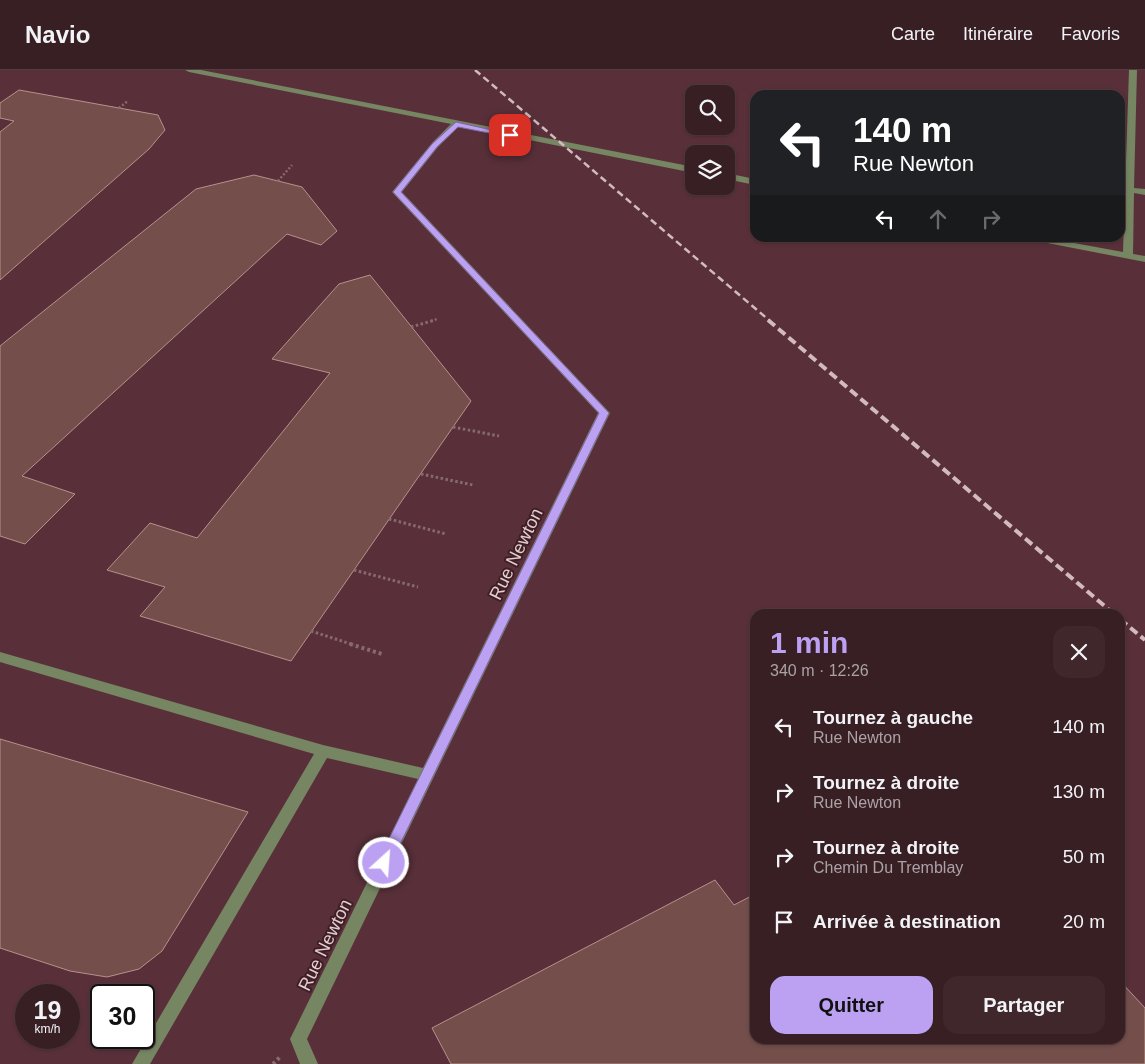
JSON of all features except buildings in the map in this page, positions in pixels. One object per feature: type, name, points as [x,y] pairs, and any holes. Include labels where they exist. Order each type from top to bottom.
[{"type":"street","points":[[190,70],[685,168]]},
{"type":"street","points":[[1128,256],[1133,70]]},
{"type":"street","name":"Rue Newton","points":[[309,1064],[298,1039],[604,413],[397,192],[434,146],[456,124]]},
{"type":"street","points":[[735,178],[750,181]]},
{"type":"street","points":[[1129,190],[1145,192]]},
{"type":"street","points":[[1056,242],[1145,259]]},
{"type":"street","points":[[0,657],[323,751],[427,775]]},
{"type":"street","points":[[141,1064],[323,751]]},
{"type":"path","points":[[119,108],[128,101]]},
{"type":"path","points":[[278,181],[292,165]]},
{"type":"path","points":[[411,327],[437,319]]},
{"type":"path","points":[[453,427],[499,436]]},
{"type":"path","points":[[421,474],[473,485]]},
{"type":"path","points":[[389,519],[446,534]]},
{"type":"path","points":[[354,570],[418,587]]},
{"type":"path","points":[[311,632],[382,654]]},
{"type":"shaded area","points":[[0,70],[1145,70],[1145,1064],[0,1064]]},
{"type":"railway","points":[[475,70],[770,321]]},
{"type":"railway","points":[[768,320],[1108,609]]},
{"type":"railway","points":[[1125,623],[1145,640]]},
{"type":"route","points":[[384,863],[604,413],[397,192],[434,146],[456,124],[510,135]]}]
